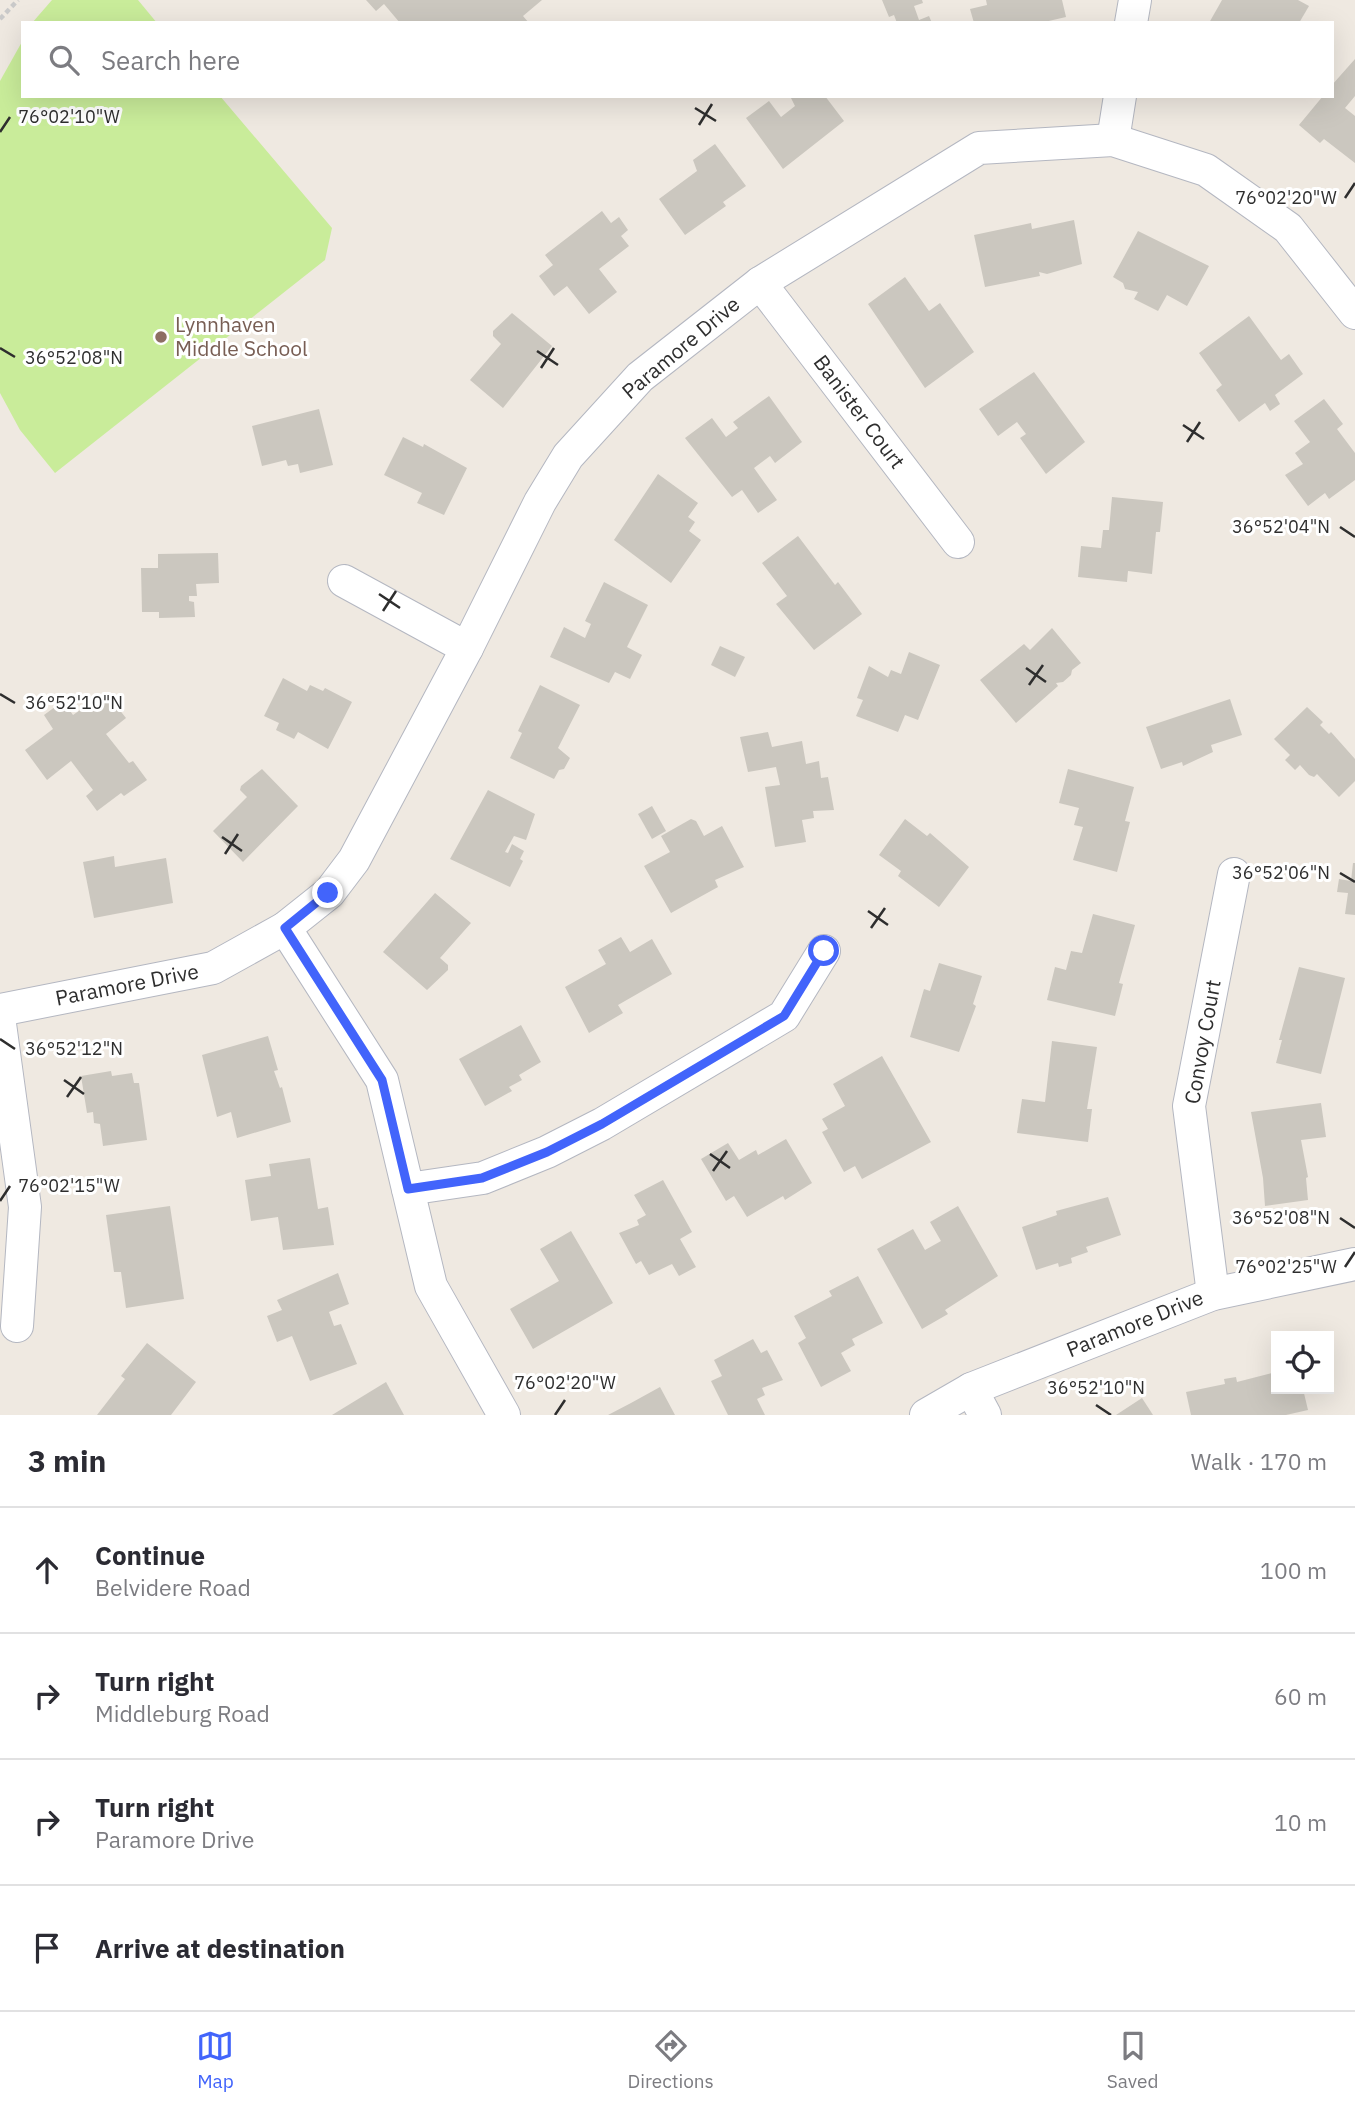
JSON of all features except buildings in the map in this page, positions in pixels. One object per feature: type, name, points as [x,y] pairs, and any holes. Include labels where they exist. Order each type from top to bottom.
[{"type":"street","points":[[1131,21],[1135,0]]},
{"type":"street","points":[[1113,140],[1120,98]]},
{"type":"street","name":"Paramore Drive","points":[[0,1010],[213,968],[285,928],[328,893],[354,860],[467,648],[540,502],[568,456],[640,377],[760,283],[979,148],[1113,140],[1206,170],[1288,228],[1355,313]]},
{"type":"street","name":"Banister Court","points":[[760,283],[958,542]]},
{"type":"street","points":[[344,581],[467,648]]},
{"type":"street","name":"Convoy Court","points":[[1213,1294],[1189,1106],[1234,874]]},
{"type":"street","points":[[285,928],[382,1080],[431,1286],[503,1415]]},
{"type":"street","points":[[408,1189],[482,1178],[547,1152],[602,1124],[784,1016],[824,951]]},
{"type":"street","points":[[0,1024],[25,1207],[17,1326]]},
{"type":"street","name":"Paramore Drive","points":[[926,1415],[978,1402],[1213,1294],[1355,1264]]},
{"type":"path","points":[[0,19],[18,0]]},
{"type":"green space","points":[[52,0],[138,0],[155,21],[34,21]]},
{"type":"green space","points":[[21,44],[21,98],[222,98],[332,228],[325,260],[55,473],[20,430],[0,393],[0,81]]},
{"type":"place","name":"Lynnhaven Middle School","points":[[161,337]]},
{"type":"route","points":[[328,893],[285,928],[382,1080],[408,1189],[482,1178],[547,1152],[602,1124],[784,1016],[824,951]]}]
